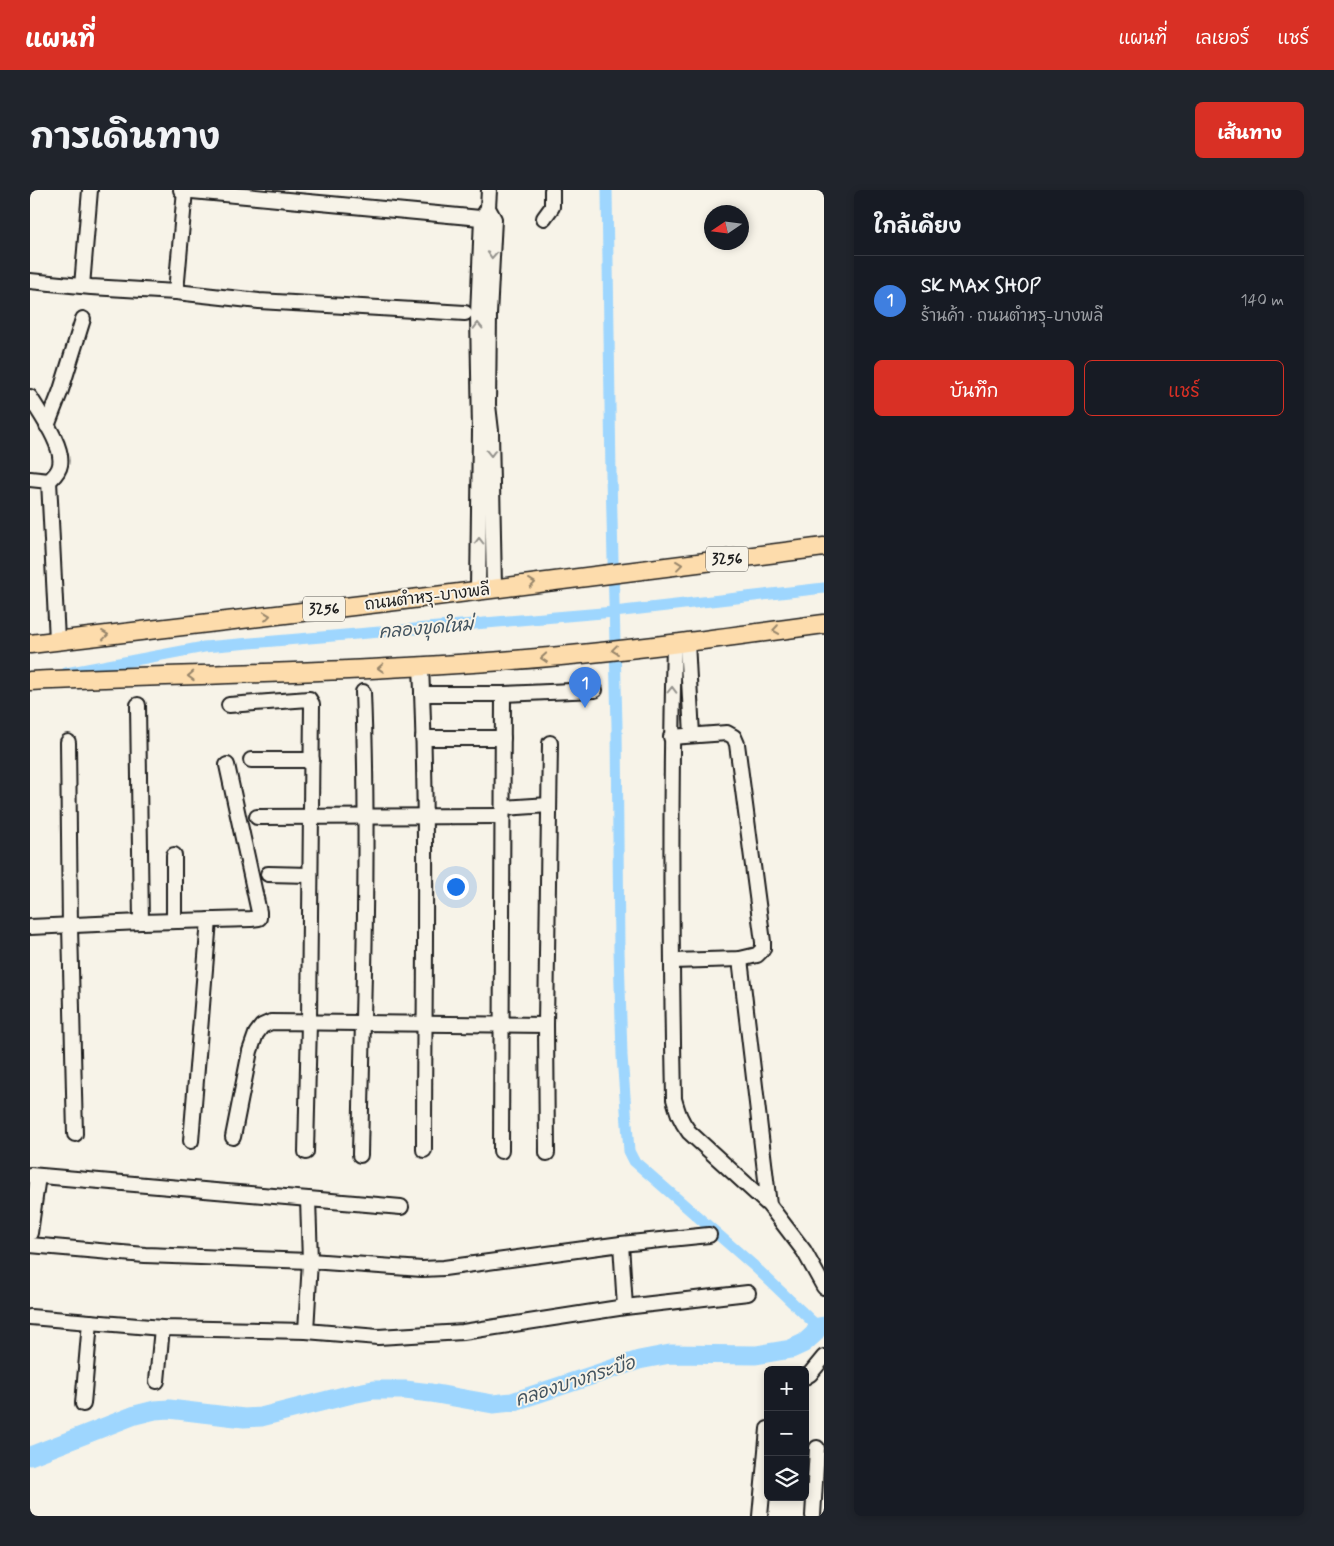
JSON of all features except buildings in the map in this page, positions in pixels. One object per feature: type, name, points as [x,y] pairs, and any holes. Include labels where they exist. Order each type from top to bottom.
[{"type":"main road","name":"ถนนตำหรุ-บางพลี","points":[[30,644],[824,547]]},
{"type":"main road","points":[[30,681],[240,674],[505,661],[638,648],[824,624]]},
{"type":"street","points":[[82,286],[90,190]]},
{"type":"street","points":[[181,190],[488,215]]},
{"type":"street","points":[[176,292],[185,190]]},
{"type":"street","points":[[486,589],[478,315],[489,190]]},
{"type":"street","points":[[544,218],[552,207],[552,190]]},
{"type":"street","points":[[30,281],[176,292],[259,301],[465,313]]},
{"type":"street","points":[[47,426],[61,390],[83,319]]},
{"type":"street","points":[[30,397],[47,426],[60,454],[60,466],[49,482],[57,640]]},
{"type":"street","points":[[30,479],[49,482]]},
{"type":"street","points":[[680,643],[692,735]]},
{"type":"street","points":[[680,643],[671,737],[674,1098],[681,1122],[689,1132],[769,1205],[804,1251],[824,1287]]},
{"type":"street","points":[[421,666],[424,816],[424,1150]]},
{"type":"street","points":[[422,694],[503,694],[596,690]]},
{"type":"street","points":[[360,1154],[366,887],[363,692]]},
{"type":"street","points":[[501,1151],[503,694]]},
{"type":"street","points":[[229,705],[309,699],[312,704],[306,1152]]},
{"type":"street","points":[[138,705],[141,922]]},
{"type":"street","points":[[671,737],[727,733],[734,738],[737,744],[764,942],[763,949],[757,955],[740,959],[672,961]]},
{"type":"street","points":[[423,738],[503,738]]},
{"type":"street","points":[[68,742],[75,1134]]},
{"type":"street","points":[[547,1152],[546,1025],[550,743]]},
{"type":"street","points":[[251,760],[312,760]]},
{"type":"street","points":[[30,927],[259,918],[250,864],[227,765]]},
{"type":"street","points":[[257,817],[424,816],[502,812],[549,805]]},
{"type":"street","points":[[174,855],[174,921]]},
{"type":"street","points":[[268,874],[310,875]]},
{"type":"street","points":[[191,1140],[209,920]]},
{"type":"street","points":[[740,959],[769,1205]]},
{"type":"street","points":[[233,1137],[250,1051],[256,1034],[262,1026],[271,1022],[546,1025]]},
{"type":"street","points":[[30,1233],[34,1176],[401,1207]]},
{"type":"street","points":[[306,1331],[310,1261],[308,1199]]},
{"type":"street","points":[[30,1245],[145,1255],[310,1261],[422,1269],[444,1268],[622,1244],[709,1235]]},
{"type":"street","points":[[622,1244],[626,1307]]},
{"type":"street","points":[[30,1317],[162,1328],[306,1331],[378,1337],[463,1332],[626,1307],[748,1293]]},
{"type":"street","points":[[82,1404],[90,1322]]},
{"type":"street","points":[[157,1381],[162,1328]]},
{"type":"street","points":[[809,1375],[824,1357]]},
{"type":"street","points":[[813,1516],[817,1448]]},
{"type":"street","points":[[760,1516],[766,1456]]},
{"type":"waterway","points":[[607,190],[617,727],[619,950],[622,1056],[629,1151],[634,1161],[754,1266],[818,1327]]},
{"type":"waterway","name":"คลองขุดใหม่","points":[[66,673],[204,647],[614,612],[824,588]]},
{"type":"waterway","name":"คลองบางกระบือ","points":[[30,1456],[135,1415],[155,1410],[169,1409],[244,1418],[261,1417],[373,1390],[405,1390],[431,1393],[493,1404],[512,1402],[639,1360],[670,1354],[756,1355],[791,1349],[804,1343],[814,1334],[818,1327],[824,1326]]},
{"type":"place","name":"SK MAX SHOP","points":[[585,708]]}]
